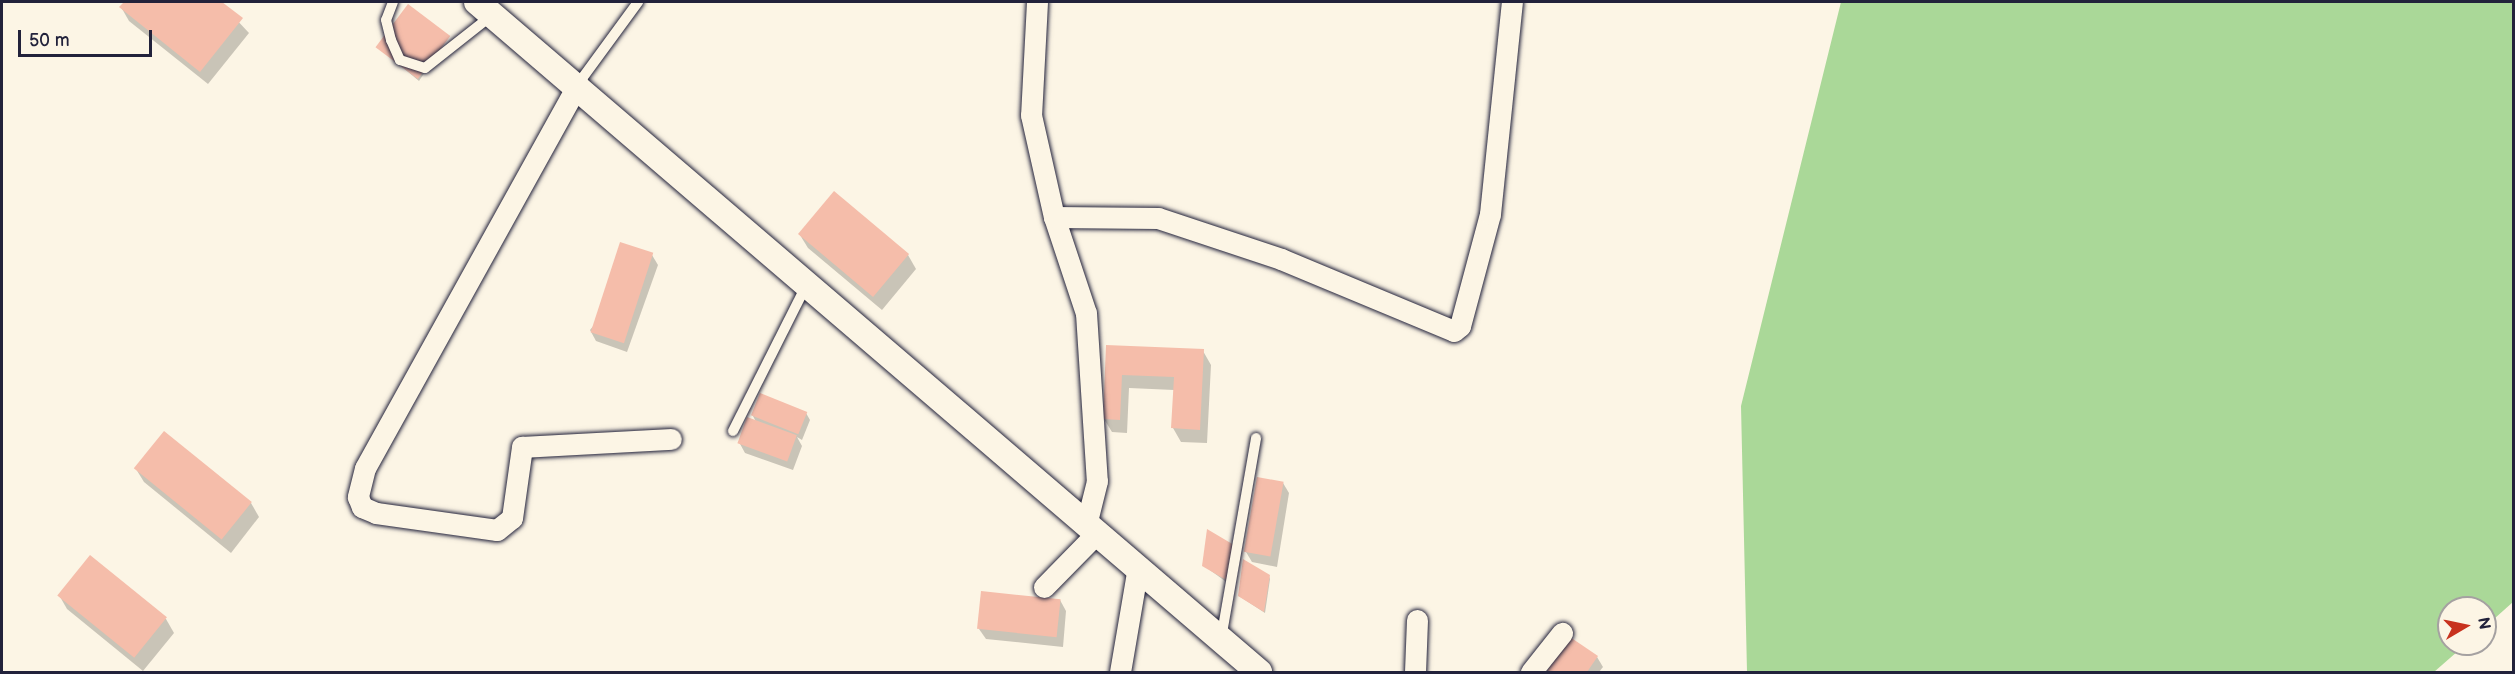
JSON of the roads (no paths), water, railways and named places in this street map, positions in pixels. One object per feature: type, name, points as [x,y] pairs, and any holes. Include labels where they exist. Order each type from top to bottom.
[{"type":"street","points":[[1037,2],[1031,115],[1054,217],[1086,313],[1097,481],[1091,530],[1044,587]]},
{"type":"street","points":[[1054,217],[1158,218],[1281,259],[1454,331],[1460,326],[1490,214],[1512,2]]},
{"type":"street","points":[[485,8],[578,84],[1091,530],[1138,567],[1259,672]]},
{"type":"street","points":[[578,84],[365,468],[358,497],[362,507],[376,513],[497,530],[512,518],[522,447],[672,439]]},
{"type":"street","points":[[1120,672],[1138,567]]},
{"type":"street","points":[[1415,672],[1417,620]]},
{"type":"street","points":[[1531,672],[1562,633]]},
{"type":"lane","points":[[393,2],[386,20],[391,40],[400,60],[425,68],[485,8]]},
{"type":"lane","points":[[578,84],[638,2]]},
{"type":"lane","points":[[733,430],[807,284]]},
{"type":"lane","points":[[1221,639],[1256,438]]}]
